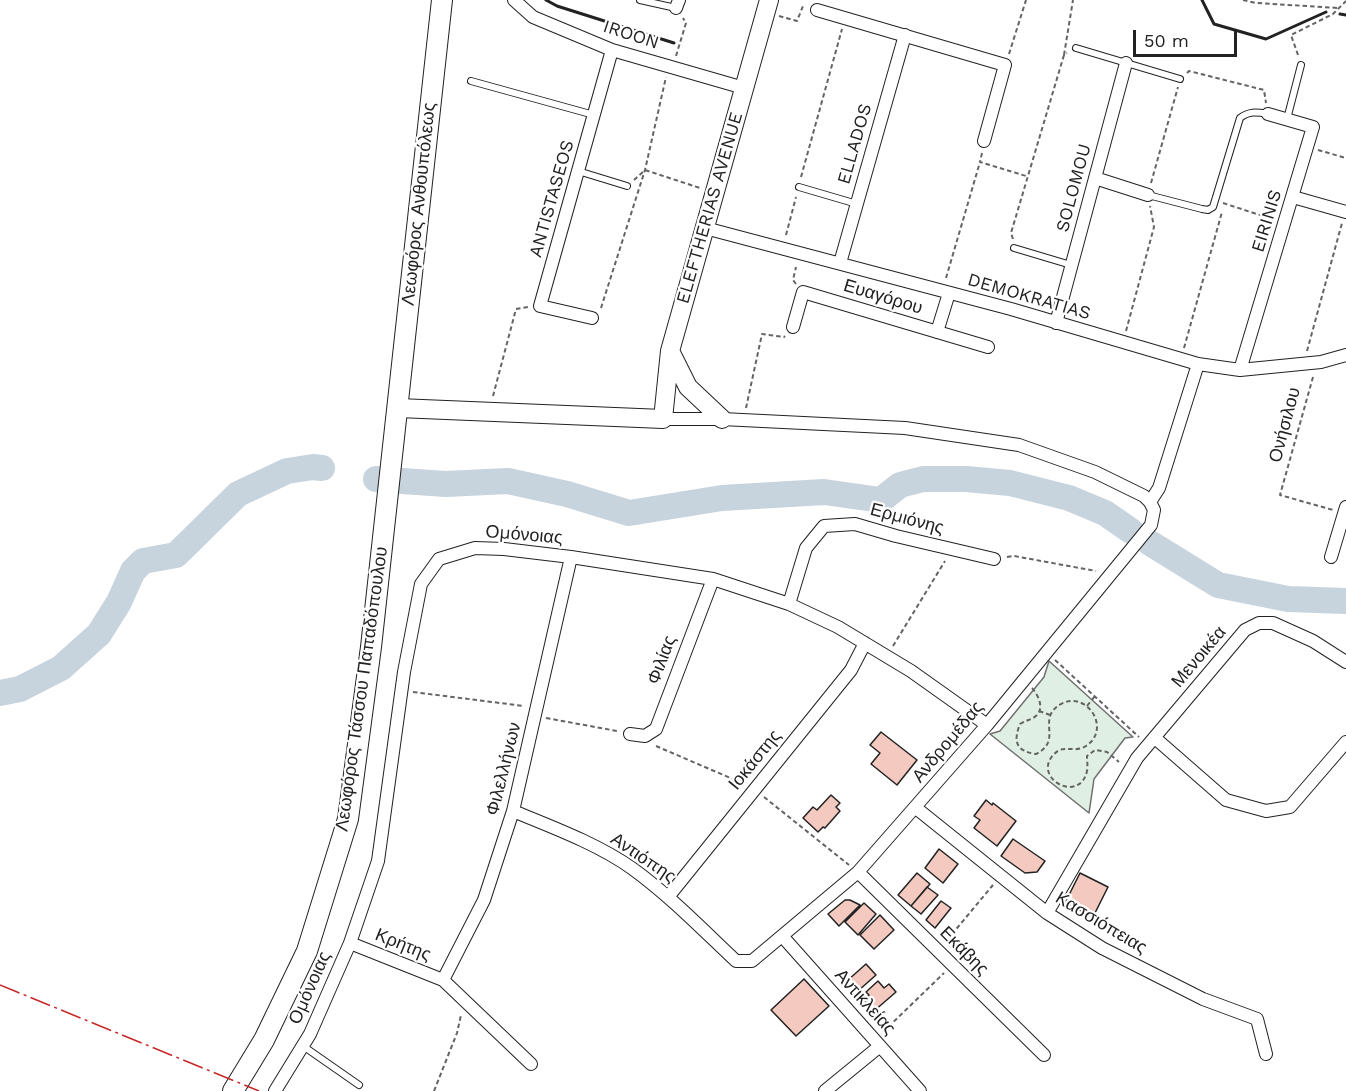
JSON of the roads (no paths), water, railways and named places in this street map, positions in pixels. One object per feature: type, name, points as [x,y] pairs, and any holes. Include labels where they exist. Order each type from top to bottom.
[{"type":"main road","name":"Λεωφόρος Ανθουπόλεως","points":[[398,408],[442,0]]},
{"type":"main road","name":"ELEFTHERIAS AVENUE","points":[[663,419],[670,351],[767,6]]},
{"type":"main road","points":[[670,351],[688,387],[722,419]]},
{"type":"main road","points":[[398,408],[663,419]]},
{"type":"main road","name":"Λεωφόρος Τάσσου Παπαδόπουλου","points":[[233,1091],[264,1041],[307,951],[348,819],[398,408]]},
{"type":"street","name":"IROON","points":[[514,0],[533,17],[612,50],[744,88]]},
{"type":"street","points":[[817,10],[1005,64],[984,141]]},
{"type":"street","name":"ELLADOS","points":[[840,263],[904,35]]},
{"type":"street","name":"ANTISTASEOS","points":[[592,318],[540,306],[612,50]]},
{"type":"street","name":"SOLOMOU","points":[[1056,323],[1126,63]]},
{"type":"street","name":"EIRINIS","points":[[1240,370],[1313,127],[1268,114]]},
{"type":"street","points":[[1095,178],[1148,195]]},
{"type":"street","points":[[1293,197],[1345,212]]},
{"type":"street","name":"DEMOKRATIAS","points":[[705,228],[1011,309],[1198,364],[1240,370],[1310,363],[1346,355]]},
{"type":"street","name":"Ευαγόρου","points":[[793,327],[803,292],[987,347]]},
{"type":"street","points":[[937,332],[945,292]]},
{"type":"street","name":"Ανδρομέδας","points":[[736,961],[752,961],[858,872],[987,724],[1151,525],[1152,506],[1198,364]]},
{"type":"street","points":[[663,419],[722,419],[904,428],[1019,446],[1095,472],[1144,495],[1152,506]]},
{"type":"street","points":[[1332,557],[1345,510]]},
{"type":"street","name":"Ερμιόνης","points":[[789,604],[806,548],[824,526],[855,524],[994,559]]},
{"type":"street","name":"Ομόνοιας","points":[[275,1091],[310,1034],[350,943],[378,861],[401,691],[421,584],[439,559],[475,548],[571,557],[713,579],[789,604],[838,627],[911,671],[987,724]]},
{"type":"street","name":"Φιλελλήνων","points":[[443,980],[484,900],[513,811],[571,557]]},
{"type":"street","name":"Φιλίας","points":[[630,734],[645,736],[656,729],[713,579]]},
{"type":"street","name":"Μενοικέα","points":[[1047,913],[1130,770],[1245,630],[1259,623],[1274,623],[1313,641],[1346,662]]},
{"type":"street","name":"Ιοκάστης","points":[[668,897],[850,670],[865,643]]},
{"type":"street","points":[[1151,742],[1226,800],[1266,811],[1290,807],[1346,742]]},
{"type":"street","name":"Κασσιόπειας","points":[[916,808],[1047,913],[1112,953],[1203,999],[1257,1019],[1266,1054]]},
{"type":"street","name":"Αντιόπης","points":[[513,811],[569,833],[631,867],[668,897],[736,961]]},
{"type":"street","name":"Εκάβης","points":[[858,872],[1044,1055]]},
{"type":"street","name":"Αντικλείας","points":[[783,937],[920,1091]]},
{"type":"street","name":"Κρήτης","points":[[350,943],[443,980]]},
{"type":"street","points":[[443,980],[531,1064]]},
{"type":"street","points":[[825,1091],[877,1043]]},
{"type":"lane","points":[[640,0],[678,4]]},
{"type":"lane","points":[[1076,48],[1180,79]]},
{"type":"lane","points":[[1287,119],[1301,65]]},
{"type":"lane","points":[[471,81],[594,115]]},
{"type":"lane","points":[[1148,195],[1208,210],[1213,207],[1240,118],[1256,112],[1268,114]]},
{"type":"lane","points":[[578,171],[627,186]]},
{"type":"lane","points":[[799,187],[857,204]]},
{"type":"lane","points":[[1014,248],[1072,265]]},
{"type":"lane","points":[[303,1046],[359,1086]]},
{"type":"waterway","points":[[0,693],[20,689],[61,668],[99,634],[119,602],[133,571],[143,561],[176,555],[238,494],[287,471],[322,468]]},
{"type":"waterway","points":[[402,481],[446,484],[508,481],[567,494],[629,513],[722,498],[824,492],[881,500],[900,485],[923,479],[966,479],[1010,483],[1069,498],[1105,513],[1131,531]]},
{"type":"waterway","points":[[1150,543],[1218,585],[1288,599],[1346,601]]}]
